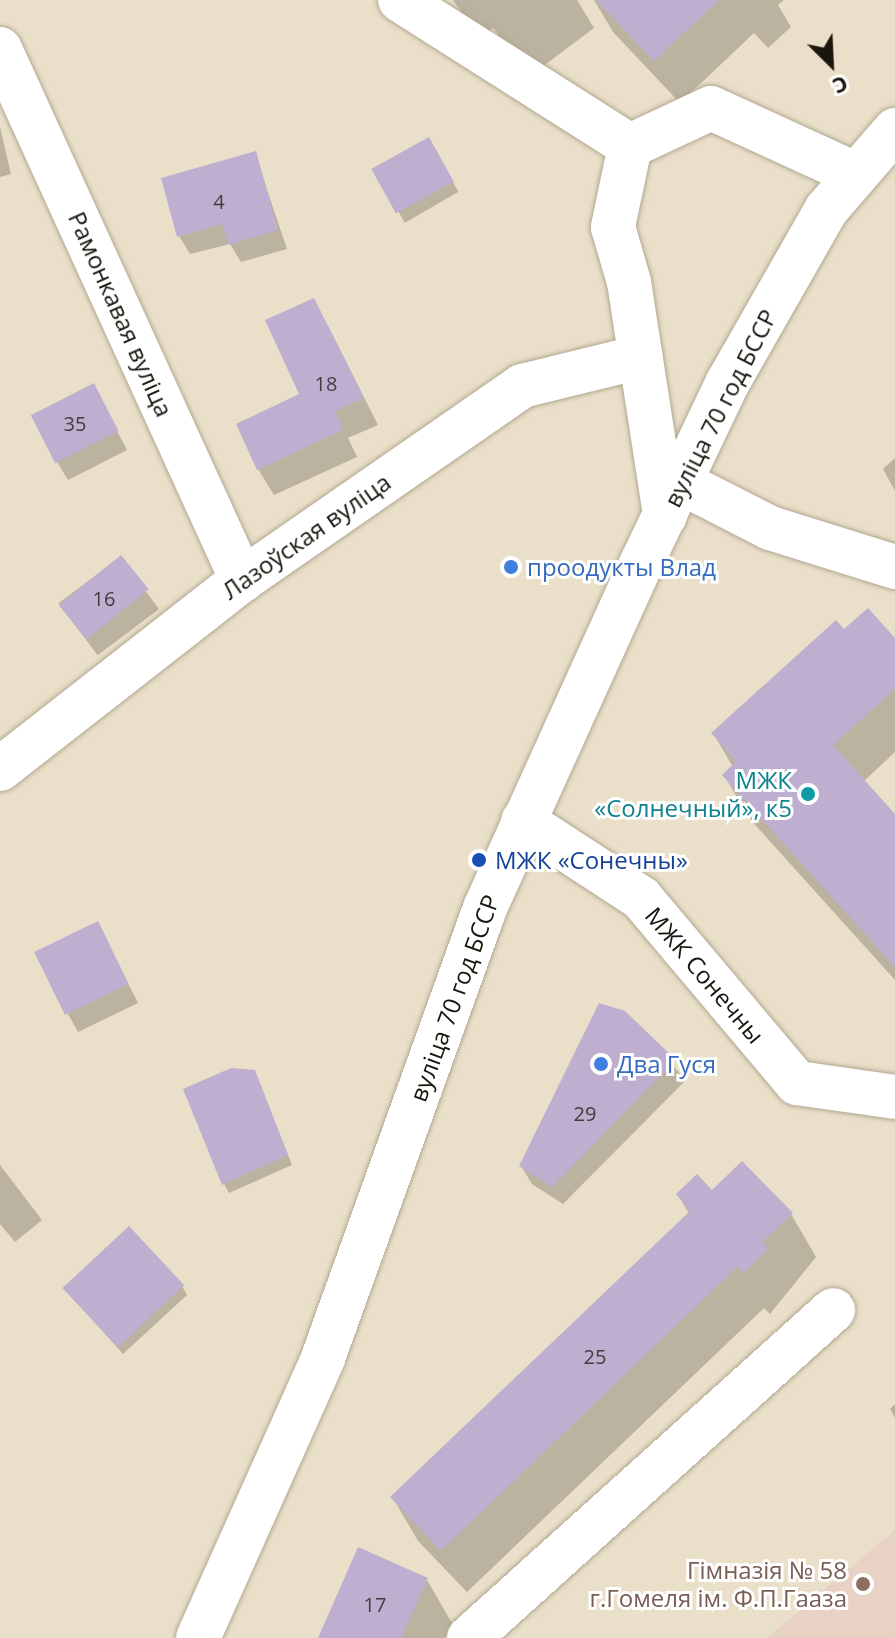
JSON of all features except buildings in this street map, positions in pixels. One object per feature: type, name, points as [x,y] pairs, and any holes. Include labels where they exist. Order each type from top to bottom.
[{"type":"street","points":[[400,0],[630,146]]},
{"type":"street","name":"Рамонкавая вуліца","points":[[0,49],[242,580]]},
{"type":"street","points":[[630,146],[711,108],[853,173]]},
{"type":"street","name":"вуліца 70 год БССР","points":[[198,1638],[323,1358],[485,908],[523,821],[728,382],[853,173],[895,130]]},
{"type":"street","points":[[630,146],[613,227],[674,500],[895,567]]},
{"type":"street","name":"Лазоўская вуліца","points":[[0,769],[242,580],[522,386],[640,357]]},
{"type":"street","name":"МЖК Сонечны","points":[[523,821],[641,898],[797,1083],[895,1097]]},
{"type":"street","points":[[469,1638],[833,1310]]},
{"type":"shaded area","name":"Гімназія № 58 г.Гомеля ім. Ф.П.Гааза","points":[[895,1530],[895,1638],[767,1638]]},
{"type":"place","name":"проодукты Влад","points":[[511,567]]},
{"type":"place","name":"МЖК «Солнечный», к5","points":[[808,794]]},
{"type":"place","name":"МЖК «Сонечны»","points":[[479,860]]},
{"type":"place","name":"Два Гуся","points":[[601,1064]]},
{"type":"place","name":"Гімназія № 58 г.Гомеля ім. Ф.П.Гааза","points":[[863,1584]]}]
